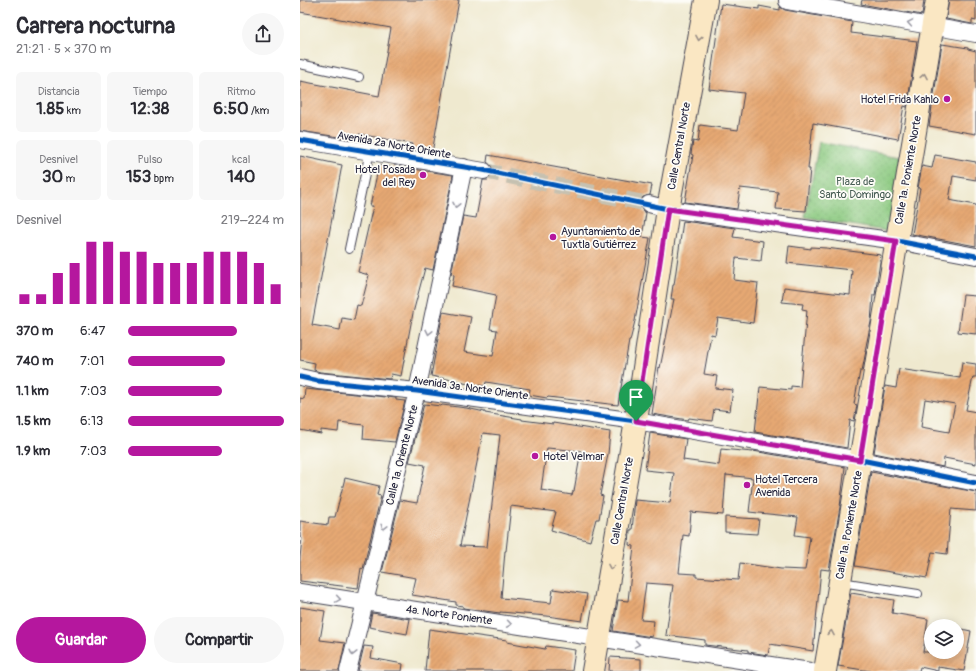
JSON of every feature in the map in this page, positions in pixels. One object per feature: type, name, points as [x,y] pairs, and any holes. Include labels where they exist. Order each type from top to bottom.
[{"type":"main road","name":"Calle Central Norte","points":[[593,671],[636,421],[659,207],[706,0]]},
{"type":"main road","name":"Calle 1a. Poniente Norte","points":[[824,671],[936,0]]},
{"type":"street","points":[[787,1],[976,34]]},
{"type":"street","name":"Avenida 2a Norte Oriente","points":[[300,140],[484,171]]},
{"type":"street","name":"Calle 1a. Oriente Norte","points":[[348,671],[417,391],[464,167]]},
{"type":"street","points":[[659,207],[896,241],[976,256]]},
{"type":"street","name":"Avenida 3a. Norte Oriente","points":[[300,377],[318,381],[417,391],[636,421],[860,460],[976,483]]},
{"type":"street","name":"4a. Norte Poniente","points":[[300,592],[365,603],[599,637],[810,671]]},
{"type":"lane","points":[[300,64],[359,77]]},
{"type":"lane","points":[[349,248],[370,151]]},
{"type":"lane","points":[[840,582],[918,594]]},
{"type":"green space","name":"Plaza de Santo Domingo","points":[[819,142],[904,158],[891,232],[805,217]]},
{"type":"building","points":[[300,0],[459,0],[432,153],[411,149],[412,144],[359,134],[358,140],[300,131],[300,81],[379,96],[391,28],[300,12]]},
{"type":"building","points":[[862,0],[924,0],[922,15],[861,4]]},
{"type":"building","points":[[949,0],[976,0],[976,21],[972,20],[972,24],[946,19]]},
{"type":"building","points":[[721,4],[759,9],[759,6],[780,10],[780,7],[785,10],[852,22],[851,33],[917,41],[907,107],[904,106],[898,139],[813,123],[808,169],[810,169],[806,211],[776,209],[778,192],[740,188],[737,209],[685,202],[693,155],[691,154],[693,141],[698,142],[700,125],[738,130],[744,93],[709,89]]},
{"type":"building","points":[[942,44],[968,48],[976,51],[976,134],[929,126]]},
{"type":"building","name":"Ayuntamiento de Tuxtla Gutiérrez","points":[[488,155],[652,185],[650,195],[643,197],[640,202],[642,210],[646,213],[642,237],[650,238],[635,321],[629,341],[618,405],[547,398],[529,395],[530,389],[486,382],[485,386],[431,376],[443,312],[471,317],[464,352],[493,356],[497,330],[490,329],[496,295],[452,286],[454,275],[451,274],[463,216],[476,218],[483,180],[488,180],[493,173],[493,167],[487,162]]},
{"type":"building","points":[[935,155],[976,162],[976,180],[953,176],[949,200],[976,205],[976,246],[912,234],[920,188],[918,188],[922,166],[932,168]]},
{"type":"building","points":[[300,156],[342,165],[312,325],[340,330],[342,318],[354,320],[357,305],[361,306],[369,275],[358,272],[373,206],[370,206],[379,165],[406,170],[406,168],[453,175],[433,270],[425,268],[413,313],[401,376],[391,374],[390,379],[320,372],[314,370],[315,363],[300,360]]},
{"type":"building","points":[[683,221],[735,228],[733,237],[763,241],[761,261],[736,258],[734,280],[758,283],[753,323],[718,318],[715,335],[711,334],[704,374],[717,376],[715,388],[733,390],[730,411],[714,409],[712,421],[689,418],[688,420],[652,414],[659,367],[660,368],[674,299],[671,299]]},
{"type":"building","points":[[789,246],[811,249],[811,247],[826,248],[881,255],[875,295],[873,295],[871,322],[866,351],[862,371],[860,371],[854,404],[857,405],[854,421],[850,420],[847,448],[755,432],[760,387],[791,390],[791,386],[800,387],[807,310],[802,309],[803,304],[782,302],[784,287],[850,295],[852,270],[787,263]]},
{"type":"building","points":[[963,295],[976,296],[976,334],[958,332]]},
{"type":"building","points":[[962,362],[976,364],[976,377],[973,377],[966,410],[976,412],[976,464],[944,458],[943,467],[874,453],[885,386],[896,388],[899,369],[960,378]],"holes":[[[925,399],[955,404],[949,432],[921,427]]]},
{"type":"building","points":[[305,389],[396,398],[396,400],[405,401],[395,442],[363,439],[364,425],[339,422],[338,432],[321,430],[321,434],[300,430],[300,398],[304,399]]},
{"type":"building","points":[[424,404],[466,408],[522,420],[553,423],[610,432],[608,454],[600,495],[603,496],[599,519],[596,519],[590,541],[551,530],[556,512],[511,506],[501,598],[551,603],[553,589],[587,594],[582,621],[463,608],[463,606],[456,605],[456,602],[412,595],[416,578],[382,572],[400,500],[417,503],[425,465],[409,462]],"holes":[[[483,433],[500,435],[487,547],[460,546]],[[547,448],[581,451],[572,495],[541,490]]]},
{"type":"building","points":[[650,433],[686,439],[683,460],[719,465],[721,449],[753,451],[845,467],[829,570],[821,569],[813,651],[770,644],[768,655],[748,652],[748,650],[705,645],[705,640],[666,635],[673,585],[646,583],[641,620],[654,621],[652,637],[613,631],[618,600],[628,601],[634,546],[629,545],[630,530],[632,530],[635,500],[670,503],[674,473],[645,470]],"holes":[[[726,475],[753,478],[749,512],[798,517],[795,535],[810,537],[805,570],[781,569],[740,563],[738,580],[696,577],[696,574],[679,573],[683,535],[689,536],[691,512],[723,515]]]},
{"type":"building","points":[[871,472],[976,492],[976,511],[951,509],[947,554],[932,552],[927,578],[855,566]]},
{"type":"building","points":[[345,478],[379,486],[377,495],[381,496],[363,569],[361,568],[358,588],[300,581],[302,538],[300,537],[300,521],[328,525],[329,517],[335,517]]},
{"type":"building","points":[[725,517],[759,519],[757,534],[725,532]]},
{"type":"building","points":[[851,593],[894,600],[892,613],[928,619],[924,619],[924,659],[964,659],[964,630],[971,631],[964,671],[938,667],[938,671],[920,667],[919,671],[870,671],[838,666]]},
{"type":"building","points":[[300,607],[325,611],[320,640],[345,643],[339,671],[300,671]]},
{"type":"building","points":[[372,613],[410,619],[407,634],[369,627]]},
{"type":"building","points":[[429,629],[507,640],[507,642],[545,649],[546,646],[575,650],[572,671],[425,671]]},
{"type":"building","points":[[364,646],[373,647],[371,658],[403,664],[402,671],[358,671]]},
{"type":"building","points":[[610,657],[641,659],[641,671],[609,671]]},
{"type":"tunnel","points":[[484,171],[649,204]]},
{"type":"cycle path","points":[[300,140],[483,170],[668,209],[897,241],[976,256]]},
{"type":"cycle path","points":[[300,377],[318,381],[417,391],[636,421],[861,460],[976,483]]},
{"type":"place","name":"Hotel Frida Kahlo","points":[[947,99]]},
{"type":"place","name":"Hotel Posada del Rey","points":[[423,175]]},
{"type":"place","name":"Ayuntamiento de Tuxtla Gutiérrez","points":[[553,237]]},
{"type":"place","name":"Hotel Velmar","points":[[535,456]]},
{"type":"place","name":"Hotel Tercera Avenida","points":[[747,485]]},
{"type":"route","points":[[668,209],[896,241],[860,460],[636,421],[668,209]]}]
